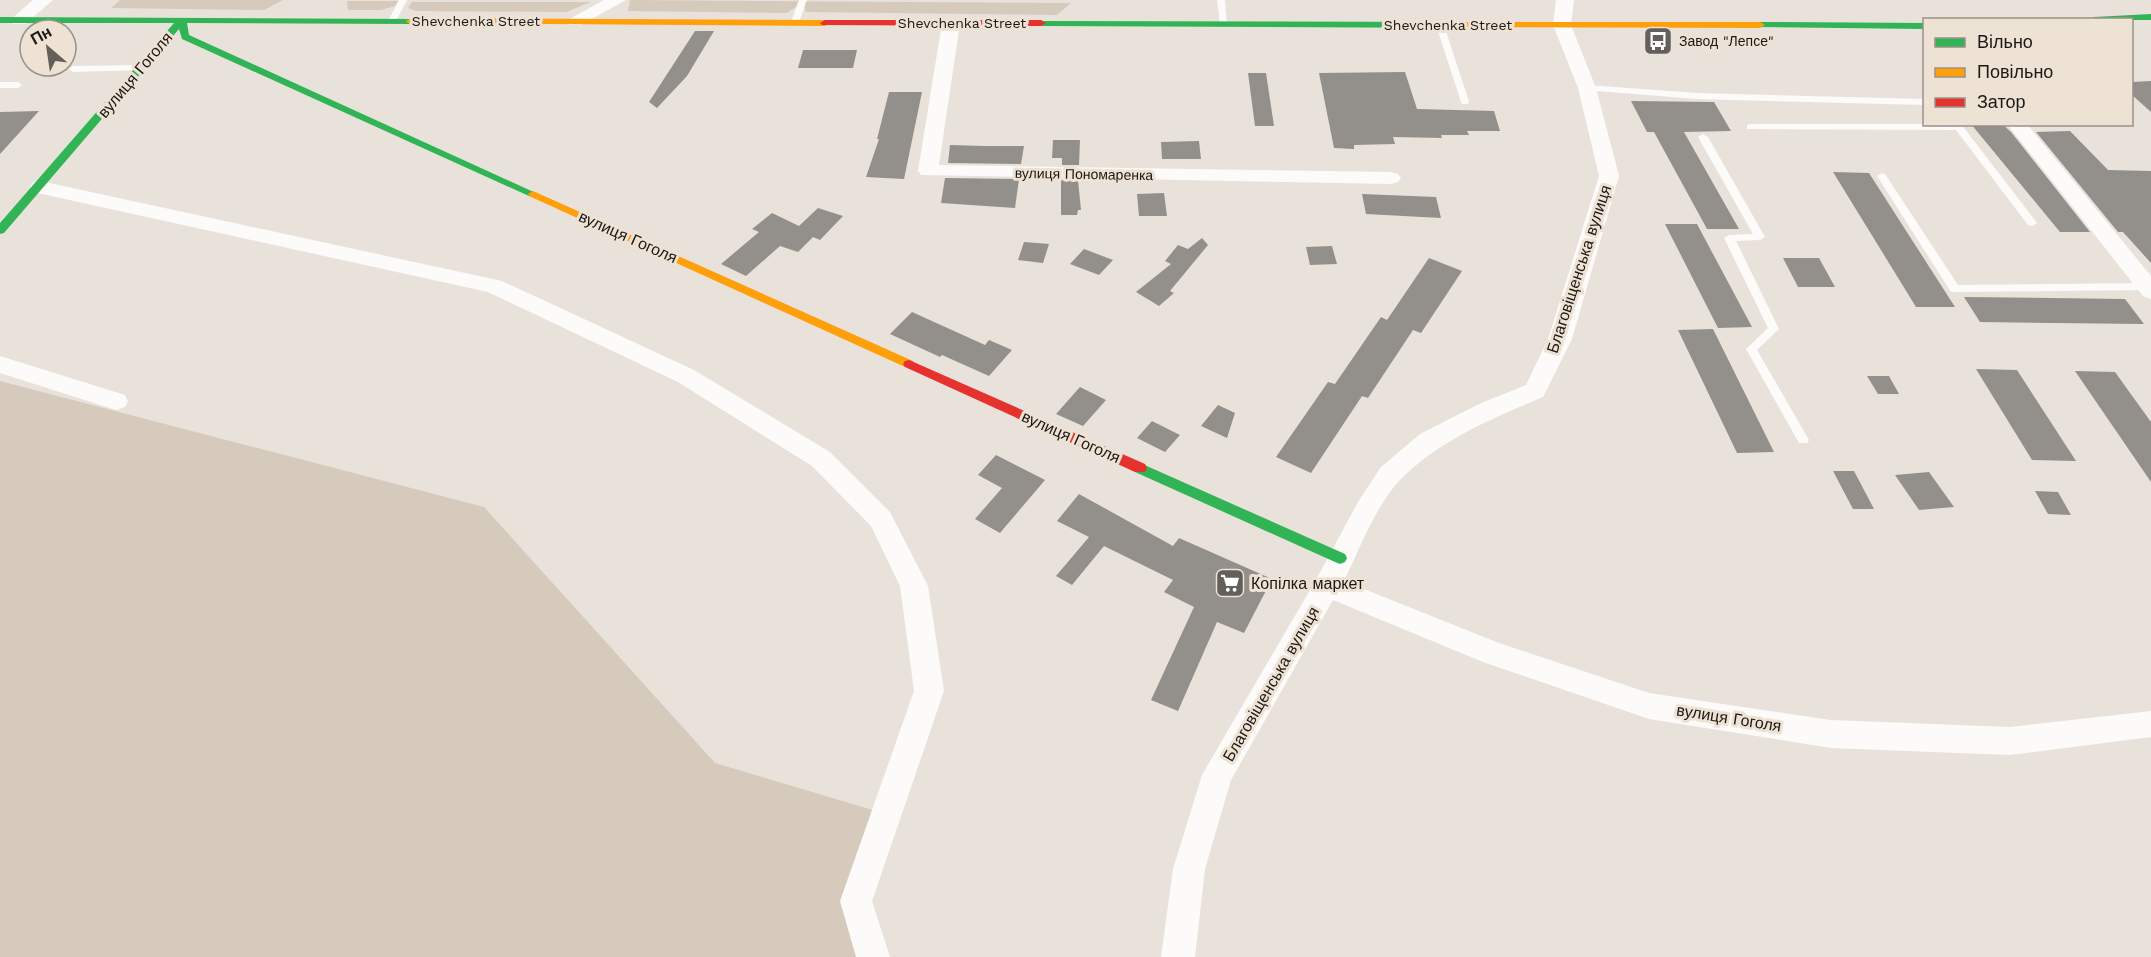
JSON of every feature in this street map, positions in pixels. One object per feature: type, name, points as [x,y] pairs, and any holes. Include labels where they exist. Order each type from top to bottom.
[{"type":"main road","name":"Shevchenka Street","points":[[78,20],[1440,24],[1564,12],[1923,26]]},
{"type":"main road","points":[[2132,18],[2151,17]]},
{"type":"main road","name":"Shevchenka Street","points":[[0,20],[18,20]]},
{"type":"main road","name":"вулиця Гоголя","points":[[0,230],[40,187],[182,20]]},
{"type":"main road","name":"вулиця Гоголя","points":[[182,20],[184,37],[1340,558]]},
{"type":"street","points":[[22,18],[44,0]]},
{"type":"street","points":[[575,21],[617,0]]},
{"type":"street","name":"Благовіщенська вулиця","points":[[1178,957],[1189,868],[1217,776],[1327,586],[1367,509],[1390,474],[1429,441],[1488,410],[1535,391],[1560,339],[1609,176],[1587,88],[1564,12]]},
{"type":"street","name":"вулиця Пономаренка","points":[[951,23],[928,171],[1391,178]]},
{"type":"street","points":[[2018,126],[2148,282]]},
{"type":"street","points":[[40,187],[494,286],[686,376],[821,459],[881,519],[914,586],[929,691],[856,901],[873,957]]},
{"type":"street","points":[[0,364],[116,401]]},
{"type":"street","name":"вулиця Гоголя","points":[[1327,586],[1493,653],[1649,706],[1832,734],[2010,741],[2151,724]]},
{"type":"lane","points":[[392,21],[403,0]]},
{"type":"lane","points":[[795,22],[803,0]]},
{"type":"lane","points":[[1221,0],[1224,24]]},
{"type":"lane","points":[[1440,24],[1465,102]]},
{"type":"lane","points":[[78,69],[141,68]]},
{"type":"lane","points":[[0,85],[18,85]]},
{"type":"lane","points":[[1587,88],[1697,96],[1923,102]]},
{"type":"lane","points":[[1749,127],[1957,126],[2032,223]]},
{"type":"lane","points":[[1703,137],[1760,237],[1729,238],[1774,329],[1752,349],[1803,440]]},
{"type":"lane","points":[[1882,176],[1955,289],[2148,282]]},
{"type":"shaded area","points":[[120,0],[283,0],[264,10],[111,8]]},
{"type":"shaded area","points":[[630,0],[1071,3],[1057,15],[806,12],[803,2],[787,13],[628,11]]},
{"type":"shaded area","points":[[347,1],[398,1],[395,6],[381,10],[348,10]]},
{"type":"shaded area","points":[[412,2],[591,2],[566,12],[416,11],[408,8]]},
{"type":"shaded area","points":[[0,381],[484,507],[715,763],[886,814],[856,900],[873,957],[0,957]]},
{"type":"building","points":[[695,31],[714,31],[687,76],[657,108],[649,102]]},
{"type":"building","points":[[803,50],[857,50],[853,68],[798,68]]},
{"type":"building","points":[[1405,72],[1417,109],[1494,111],[1500,131],[1467,131],[1469,135],[1441,135],[1442,138],[1393,137],[1395,144],[1354,145],[1354,149],[1334,148],[1319,73]]},
{"type":"building","points":[[1248,73],[1266,73],[1274,126],[1255,126]]},
{"type":"building","points":[[2151,81],[2151,112],[2133,96],[2133,82]]},
{"type":"building","points":[[889,92],[922,92],[904,179],[866,177],[879,139],[877,139]]},
{"type":"building","points":[[1631,101],[1714,102],[1731,131],[1684,132],[1739,229],[1707,229],[1654,132],[1647,132]]},
{"type":"building","points":[[39,111],[0,154],[0,112]]},
{"type":"building","points":[[1973,126],[2004,126],[2011,132],[2090,232],[2060,232]]},
{"type":"building","points":[[2070,131],[2108,170],[2151,171],[2151,263],[2123,232],[2118,232],[2036,132]]},
{"type":"building","points":[[1053,140],[1080,140],[1079,165],[1062,165],[1062,158],[1052,158]]},
{"type":"building","points":[[1199,141],[1201,159],[1162,159],[1161,142]]},
{"type":"building","points":[[950,145],[1024,146],[1021,164],[948,163]]},
{"type":"building","points":[[1833,172],[1869,173],[1955,307],[1916,307]]},
{"type":"building","points":[[945,178],[1019,179],[1015,208],[941,203]]},
{"type":"building","points":[[1061,180],[1078,180],[1081,210],[1078,210],[1077,215],[1061,215]]},
{"type":"building","points":[[1164,193],[1167,216],[1139,216],[1137,194]]},
{"type":"building","points":[[1362,194],[1436,197],[1441,218],[1366,214]]},
{"type":"building","points":[[818,208],[843,216],[820,240],[813,237],[798,252],[780,246],[746,276],[721,264],[759,232],[752,229],[772,213],[799,226]]},
{"type":"building","points":[[1665,224],[1697,224],[1752,327],[1718,328]]},
{"type":"building","points":[[1202,238],[1208,245],[1170,291],[1174,293],[1159,306],[1136,292],[1171,264],[1165,261],[1178,245],[1188,249]]},
{"type":"building","points":[[1024,242],[1049,244],[1043,263],[1018,260]]},
{"type":"building","points":[[1332,246],[1337,264],[1310,265],[1306,247]]},
{"type":"building","points":[[1084,249],[1113,260],[1099,275],[1070,264]]},
{"type":"building","points":[[1429,258],[1462,271],[1421,333],[1413,330],[1368,398],[1362,396],[1311,473],[1276,457],[1328,382],[1335,384],[1381,317],[1387,320]]},
{"type":"building","points":[[1783,258],[1819,258],[1835,287],[1798,287]]},
{"type":"building","points":[[1964,297],[2125,299],[2144,324],[1980,322]]},
{"type":"building","points":[[912,312],[985,345],[989,340],[1012,350],[989,376],[890,334]]},
{"type":"building","points":[[1713,329],[1774,452],[1737,453],[1678,330]]},
{"type":"building","points":[[1976,369],[2017,370],[2076,461],[2032,460]]},
{"type":"building","points":[[2075,371],[2115,372],[2151,422],[2151,482]]},
{"type":"building","points":[[1867,376],[1889,376],[1899,394],[1878,394]]},
{"type":"building","points":[[1080,387],[1106,400],[1083,426],[1056,414]]},
{"type":"building","points":[[1218,405],[1235,413],[1227,438],[1201,426]]},
{"type":"building","points":[[1152,421],[1180,435],[1165,452],[1137,438]]},
{"type":"building","points":[[996,455],[1045,480],[1000,533],[975,519],[1002,488],[978,475]]},
{"type":"building","points":[[1833,471],[1854,471],[1874,509],[1853,509]]},
{"type":"building","points":[[1929,472],[1954,507],[1919,510],[1895,475]]},
{"type":"building","points":[[2035,491],[2058,492],[2071,515],[2048,514]]},
{"type":"building","points":[[1079,494],[1173,546],[1179,538],[1272,579],[1244,633],[1217,622],[1178,711],[1151,700],[1194,607],[1164,592],[1173,580],[1104,546],[1072,585],[1056,576],[1089,537],[1057,521]]},
{"type":"traffic: fast","points":[[2132,18],[2151,17]]},
{"type":"traffic: fast","points":[[0,20],[411,21]]},
{"type":"traffic: fast","points":[[0,230],[182,20],[185,37],[533,194]]},
{"type":"traffic: fast","points":[[1041,23],[1459,25]]},
{"type":"traffic: fast","points":[[1760,25],[1923,26]]},
{"type":"traffic: fast","points":[[1140,468],[1340,558]]},
{"type":"traffic: slow","points":[[411,21],[825,23]]},
{"type":"traffic: slow","points":[[1459,25],[1760,25]]},
{"type":"traffic: slow","points":[[533,194],[909,364]]},
{"type":"traffic: jam","points":[[825,23],[1041,23]]},
{"type":"traffic: jam","points":[[909,364],[1140,468]]},
{"type":"place","name":"Завод \"Лепсе\"","points":[[1658,41]]},
{"type":"place","name":"Копілка маркет","points":[[1230,583]]}]
